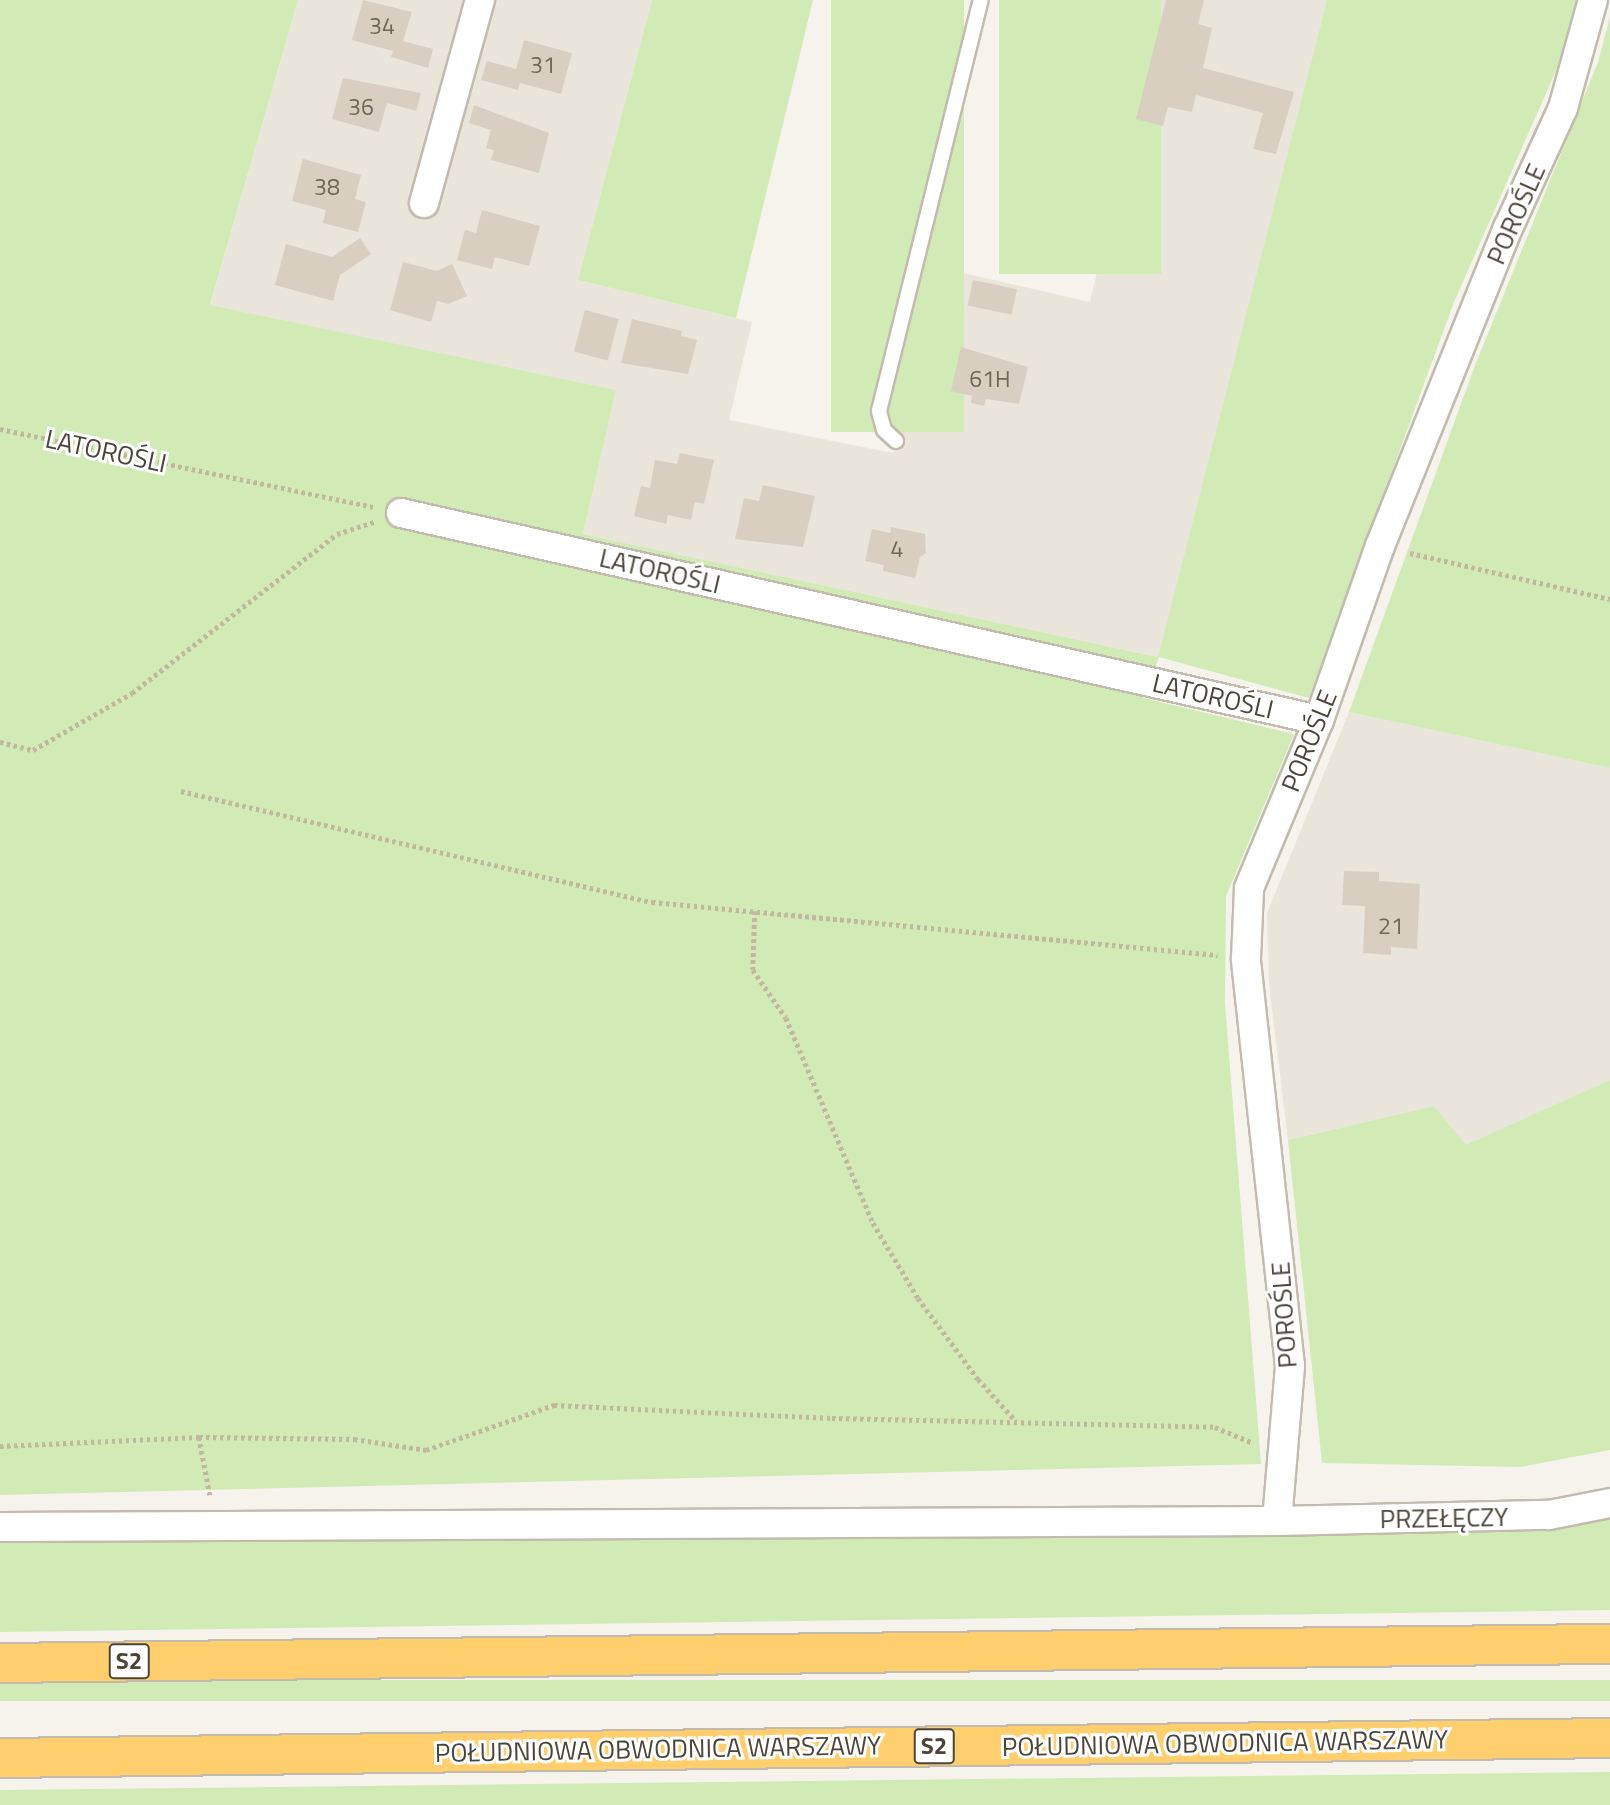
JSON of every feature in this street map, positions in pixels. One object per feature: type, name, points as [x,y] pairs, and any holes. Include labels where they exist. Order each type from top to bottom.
[{"type":"highway","name":"S2","points":[[0,1663],[1610,1644]]},
{"type":"highway","name":"POŁUDNIOWA OBWODNICA WARSZAWY","points":[[0,1758],[1610,1738]]},
{"type":"street","points":[[424,203],[480,0]]},
{"type":"street","name":"POROŚLE","points":[[1277,1521],[1290,1366],[1246,958],[1249,888],[1319,720],[1380,547],[1508,228],[1563,108],[1593,0]]},
{"type":"street","name":"LATOROŚLI","points":[[401,513],[1319,720]]},
{"type":"street","name":"PRZEŁĘCZY","points":[[0,1527],[1277,1521],[1549,1515],[1610,1503]]},
{"type":"lane","points":[[896,441],[884,430],[879,411],[981,0]]},
{"type":"path","name":"LATOROŚLI","points":[[0,429],[401,513]]},
{"type":"path","points":[[0,742],[33,750],[132,693],[337,534],[401,513]]},
{"type":"path","points":[[1380,547],[1610,599]]},
{"type":"path","points":[[181,791],[652,902],[1246,958]]},
{"type":"path","points":[[755,911],[753,970],[786,1018],[873,1223],[918,1298],[978,1379],[1017,1422]]},
{"type":"path","points":[[0,1446],[199,1437],[355,1439],[426,1450],[554,1405],[1215,1427],[1282,1456]]},
{"type":"path","points":[[199,1437],[216,1525]]},
{"type":"shaded area","points":[[298,0],[652,0],[578,280],[752,322],[729,420],[893,453],[937,267],[1090,302],[1161,0],[1327,0],[1159,657],[583,534],[616,390],[210,306]]},
{"type":"shaded area","points":[[1349,712],[1610,768],[1610,1080],[1466,1146],[1434,1106],[1288,1140],[1269,984],[1267,913]]},
{"type":"green space","points":[[0,0],[298,0],[210,305],[616,390],[583,534],[1158,657],[1327,0],[1576,0],[1566,48],[1454,302],[1309,698],[1159,657],[1143,698],[1294,734],[1226,896],[1225,1003],[1261,1464],[0,1495]]},
{"type":"green space","points":[[652,0],[813,0],[736,318],[578,280]]},
{"type":"green space","points":[[831,0],[964,0],[964,432],[831,432]]},
{"type":"green space","points":[[999,0],[1161,0],[1161,274],[999,274]]},
{"type":"green space","points":[[1610,17],[1610,768],[1349,712],[1474,368],[1598,62]]},
{"type":"green space","points":[[1610,1080],[1610,1450],[1520,1467],[1322,1463],[1288,1140],[1434,1106],[1466,1145]]},
{"type":"green space","points":[[1610,1518],[1610,1610],[0,1632],[0,1540],[1396,1535],[1542,1529]]},
{"type":"green space","points":[[0,1680],[1610,1680],[1610,1701],[0,1701]]},
{"type":"green space","points":[[1610,1772],[1610,1805],[0,1805],[0,1790]]},
{"type":"building","points":[[363,0],[412,12],[403,41],[433,49],[428,68],[391,57],[393,51],[352,40]]},
{"type":"building","points":[[1166,0],[1204,0],[1198,24],[1212,28],[1203,68],[1294,92],[1276,154],[1253,149],[1263,113],[1196,95],[1192,112],[1168,107],[1163,126],[1136,119]]},
{"type":"building","points":[[524,40],[572,53],[561,94],[520,83],[518,90],[481,80],[487,61],[516,69]]},
{"type":"building","points":[[343,78],[421,93],[416,111],[387,103],[379,132],[332,119]]},
{"type":"building","points":[[474,105],[549,133],[539,173],[491,160],[494,150],[486,148],[491,130],[469,123]]},
{"type":"building","points":[[303,159],[361,175],[355,199],[366,202],[358,232],[323,223],[326,210],[292,201]]},
{"type":"building","points":[[482,210],[540,226],[529,266],[495,257],[492,269],[457,260],[465,230],[476,233]]},
{"type":"building","points":[[360,238],[371,254],[340,275],[333,301],[275,285],[286,244],[332,257]]},
{"type":"building","points":[[403,262],[437,271],[452,264],[467,296],[448,304],[437,301],[431,322],[390,310]]},
{"type":"building","points":[[973,280],[1017,289],[1012,315],[968,305]]},
{"type":"building","points":[[585,310],[619,319],[608,361],[574,352]]},
{"type":"building","points":[[632,319],[682,331],[681,336],[697,340],[688,374],[621,363]]},
{"type":"building","points":[[961,347],[1028,367],[1019,404],[986,399],[984,406],[971,403],[972,396],[951,391]]},
{"type":"building","points":[[680,453],[714,460],[704,504],[695,502],[691,520],[668,515],[666,524],[634,516],[641,486],[650,488],[655,460],[677,464]]},
{"type":"building","points":[[763,485],[815,496],[803,547],[735,539],[744,498],[759,501]]},
{"type":"building","points":[[891,527],[925,534],[926,553],[920,557],[915,578],[883,571],[884,565],[865,561],[872,529],[890,533]]},
{"type":"building","points":[[1344,871],[1379,872],[1379,881],[1420,884],[1417,949],[1391,947],[1391,955],[1363,953],[1365,906],[1342,905]]}]
